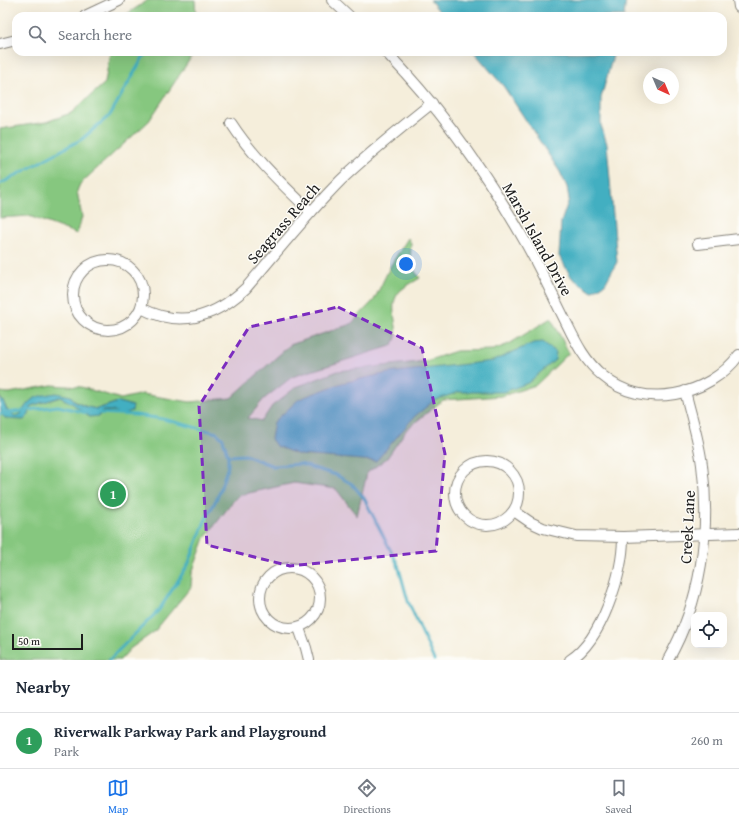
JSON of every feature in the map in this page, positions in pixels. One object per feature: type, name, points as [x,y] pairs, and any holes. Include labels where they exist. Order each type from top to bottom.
[{"type":"street","points":[[94,12],[119,0]]},
{"type":"street","points":[[332,0],[345,12]]},
{"type":"street","points":[[738,0],[739,7]]},
{"type":"street","points":[[0,44],[12,41]]},
{"type":"street","name":"Marsh Island Drive","points":[[390,56],[432,103],[465,146],[491,184],[524,239],[576,342],[591,366],[612,383],[632,392],[658,396],[672,395],[697,388],[714,379],[730,366],[739,355]]},
{"type":"street","name":"Seagrass Reach","points":[[141,308],[161,317],[174,319],[196,317],[224,306],[236,298],[341,180],[366,157],[432,103]]},
{"type":"street","points":[[231,123],[245,144],[272,174],[311,212]]},
{"type":"street","points":[[698,244],[739,239]]},
{"type":"street","points":[[109,260],[120,263],[130,268],[138,276],[142,286],[143,298],[141,308],[135,319],[125,326],[114,330],[102,330],[91,326],[82,318],[76,308],[73,296],[75,284],[80,275],[88,267],[98,262],[109,260]]},
{"type":"street","name":"Creek Lane","points":[[668,660],[683,628],[694,595],[699,573],[706,504],[698,440],[685,391]]},
{"type":"street","points":[[478,461],[494,461],[508,468],[517,480],[520,496],[514,510],[503,521],[488,525],[473,522],[460,512],[455,498],[456,482],[465,469],[478,461]]},
{"type":"street","points":[[514,510],[530,522],[543,528],[564,534],[589,537],[739,533]]},
{"type":"street","points":[[570,660],[585,647],[604,615],[618,576],[623,553],[624,537]]},
{"type":"street","points":[[287,568],[300,569],[311,576],[320,592],[321,599],[318,611],[310,622],[299,628],[286,629],[274,625],[265,616],[260,604],[260,592],[265,580],[275,572],[287,568]]},
{"type":"street","points":[[299,628],[309,660]]},
{"type":"highlighted area","points":[[338,307],[422,348],[445,454],[436,551],[290,566],[207,545],[199,406],[249,327]]},
{"type":"green space","points":[[148,0],[195,0],[196,12],[130,12]]},
{"type":"green space","points":[[109,56],[192,56],[149,121],[80,184],[77,191],[82,217],[77,234],[29,216],[0,218],[0,129],[46,122],[71,113],[105,83]]},
{"type":"green space","points":[[408,238],[411,243],[410,265],[420,278],[401,290],[396,297],[394,312],[396,334],[395,341],[391,346],[292,377],[264,399],[248,418],[262,421],[272,406],[296,387],[338,371],[426,361],[456,351],[493,350],[509,344],[551,318],[569,353],[536,385],[502,396],[443,400],[407,429],[387,458],[367,473],[357,516],[336,489],[294,483],[240,495],[234,500],[205,538],[192,573],[191,587],[154,632],[131,648],[120,660],[0,660],[0,413],[7,410],[0,398],[0,392],[9,393],[52,385],[81,387],[121,399],[142,394],[190,402],[231,398],[290,345],[351,324],[374,300],[391,265]],"holes":[[[56,393],[87,407],[97,409],[118,402],[133,406],[113,411],[84,413],[73,404],[60,397],[31,406]]]},
{"type":"water","points":[[430,0],[626,0],[624,12],[440,12]]},
{"type":"water","points":[[477,56],[613,56],[601,98],[601,125],[607,144],[617,262],[605,284],[592,292],[572,278],[559,256],[561,222],[569,199],[567,187],[560,172],[504,87]]},
{"type":"water","points":[[543,342],[556,352],[555,360],[528,383],[504,392],[459,392],[435,400],[415,416],[376,461],[299,455],[276,446],[271,439],[274,422],[299,399],[342,383],[388,373],[493,361],[533,343]]},
{"type":"water","points":[[56,393],[71,396],[75,402],[87,407],[97,409],[118,402],[133,406],[132,411],[120,415],[113,411],[102,411],[99,416],[89,417],[73,404],[60,397],[31,406],[29,415],[24,420],[7,419],[2,415],[0,398],[7,410],[15,416],[21,414],[31,400],[39,396]]},
{"type":"waterway","points":[[0,184],[82,139],[110,115],[144,56]]},
{"type":"waterway","points":[[0,414],[58,406],[87,413]]},
{"type":"waterway","points":[[98,413],[136,415],[163,419],[217,433],[223,439],[228,456],[228,466],[218,496],[205,521],[188,565],[159,610],[109,660]]},
{"type":"waterway","points":[[228,456],[245,455],[273,466],[300,464],[336,475],[352,484],[364,498],[398,565],[408,601],[434,660]]},
{"type":"place","name":"Riverwalk Parkway Park and Playground","points":[[113,494]]}]
